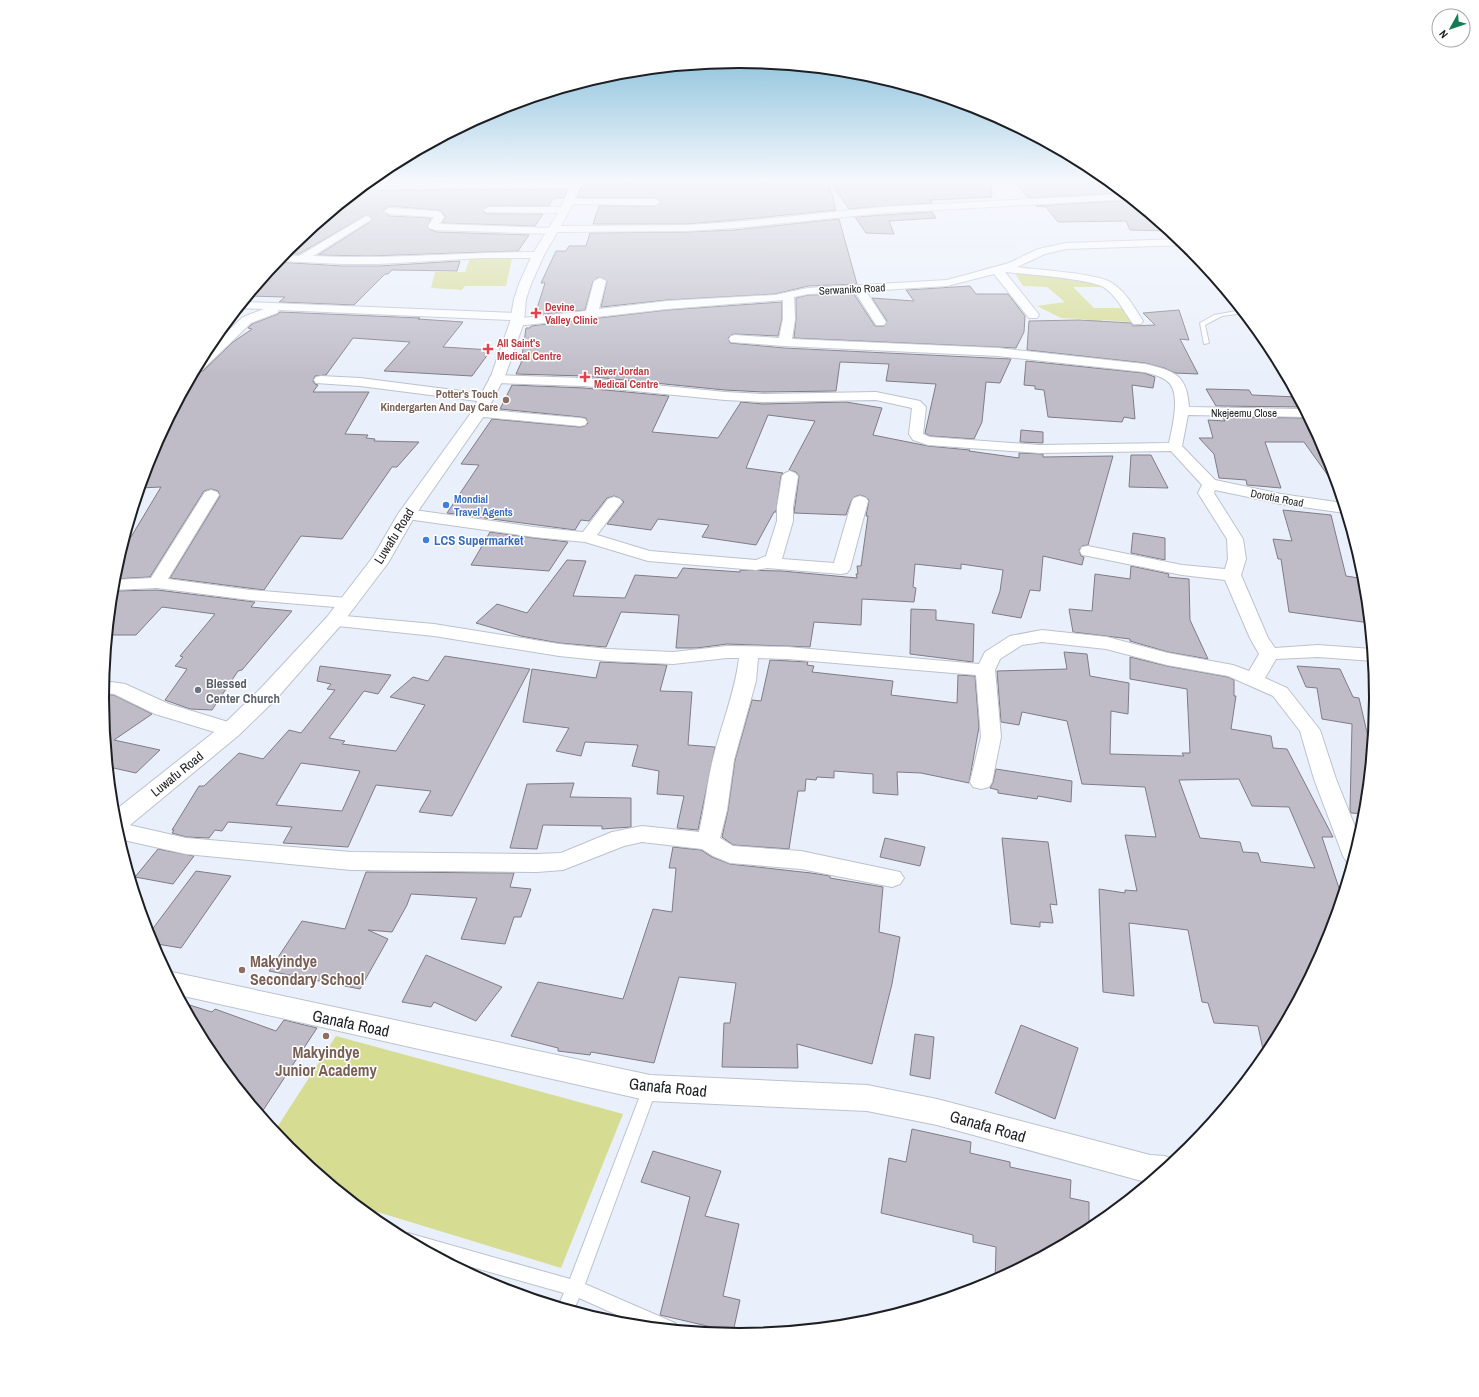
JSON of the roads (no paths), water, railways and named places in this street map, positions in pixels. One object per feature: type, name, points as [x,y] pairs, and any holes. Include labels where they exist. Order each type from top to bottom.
[{"type":"street","points":[[301,259],[323,245]]},
{"type":"street","name":"Luwafu Road","points":[[121,819],[231,730],[302,659],[334,621],[381,559],[407,514],[481,406],[496,379],[517,320],[525,284],[538,255],[544,245]]},
{"type":"street","name":"Serwaniko Road","points":[[247,305],[362,309],[517,320],[667,305],[775,298],[808,291],[947,283],[1023,262],[1044,251],[1066,246],[1090,245]]},
{"type":"street","points":[[289,258],[379,261],[482,255],[538,255]]},
{"type":"street","points":[[999,269],[1032,315]]},
{"type":"street","points":[[999,269],[1090,279],[1107,284],[1123,298],[1137,321]]},
{"type":"street","points":[[592,312],[600,281]]},
{"type":"street","points":[[859,289],[880,322]]},
{"type":"street","points":[[784,342],[789,332],[790,313],[788,296]]},
{"type":"street","points":[[212,353],[247,320],[258,314],[281,307]]},
{"type":"street","points":[[735,339],[998,352],[1145,368],[1162,373],[1172,379],[1178,385],[1181,392],[1182,411],[1174,447]]},
{"type":"street","points":[[496,379],[584,382],[725,396],[763,398],[876,396],[915,404],[919,407],[916,434],[918,437],[928,441],[1047,449],[1174,447],[1210,484],[1206,493],[1235,539],[1238,559],[1232,575],[1259,638],[1270,654]]},
{"type":"street","points":[[322,380],[360,382],[481,406],[580,422]]},
{"type":"street","name":"Nkejeemu Close","points":[[1182,411],[1221,413],[1301,413]]},
{"type":"street","points":[[767,563],[774,559],[785,521],[785,507],[790,476]]},
{"type":"street","name":"Dorotia Road","points":[[1210,484],[1288,500],[1340,507]]},
{"type":"street","points":[[157,583],[211,495]]},
{"type":"street","points":[[407,514],[534,532],[587,537],[648,556],[744,566],[767,563],[841,569],[860,501]]},
{"type":"street","points":[[587,537],[614,502]]},
{"type":"street","points":[[1088,551],[1182,570],[1232,575]]},
{"type":"street","points":[[119,584],[157,583],[250,595],[347,603]]},
{"type":"street","points":[[334,621],[434,630],[559,650],[608,654],[673,658],[727,652],[788,653],[985,670]]},
{"type":"street","points":[[981,782],[991,737],[985,670],[992,656],[1017,640],[1042,636],[1106,643],[1167,660],[1233,671],[1280,692],[1310,730],[1325,779],[1352,848]]},
{"type":"street","points":[[1270,654],[1318,651],[1369,655]]},
{"type":"street","points":[[708,841],[716,810],[723,760],[746,681],[750,652]]},
{"type":"street","points":[[1254,680],[1270,654]]},
{"type":"street","points":[[109,687],[118,688],[162,709],[231,730]]},
{"type":"street","points":[[123,832],[150,840],[186,846],[351,861],[537,864],[563,861],[620,838],[642,834],[708,841],[730,854],[800,860],[892,878]]},
{"type":"street","name":"Ganafa Road","points":[[178,984],[650,1088],[867,1098],[937,1112],[1150,1169],[1159,1170]]},
{"type":"lane","points":[[1206,343],[1202,324],[1209,318],[1226,313],[1238,312]]},
{"type":"lane","points":[[566,1305],[575,1288],[650,1088]]},
{"type":"lane","points":[[426,1246],[575,1288],[658,1324]]},
{"type":"place","name":"Devine Valley Clinic","points":[[536,313]]},
{"type":"place","name":"All Saint's Medical Centre","points":[[488,349]]},
{"type":"place","name":"River Jordan Medical Centre","points":[[585,377]]},
{"type":"place","name":"Potter's Touch Kindergarten And Day Care","points":[[506,400]]},
{"type":"place","name":"Mondial Travel Agents","points":[[446,505]]},
{"type":"place","name":"LCS Supermarket","points":[[426,540]]},
{"type":"place","name":"Blessed Center Church","points":[[198,690]]},
{"type":"place","name":"Makyindye Secondary School","points":[[242,970]]},
{"type":"place","name":"Makyindye Junior Academy","points":[[326,1036]]}]
